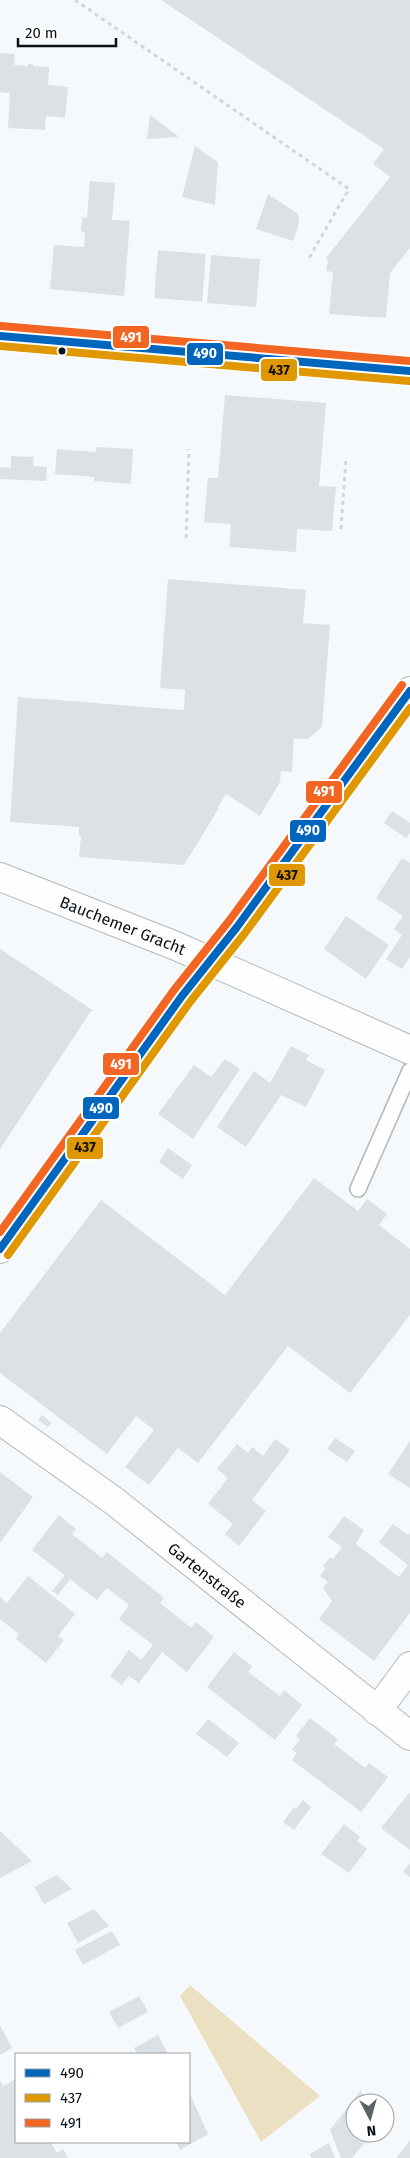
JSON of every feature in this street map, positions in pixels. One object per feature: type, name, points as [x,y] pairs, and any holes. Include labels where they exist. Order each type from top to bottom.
[{"type":"street","points":[[0,336],[410,371]]},
{"type":"street","points":[[0,1249],[182,996],[237,927],[410,692]]},
{"type":"street","name":"Bauchemer Gracht","points":[[0,877],[176,946],[407,1042]]},
{"type":"street","name":"Gartenstraße","points":[[0,1420],[114,1501],[410,1736]]},
{"type":"street","points":[[377,1711],[410,1666]]},
{"type":"lane","points":[[358,1189],[410,1071]]},
{"type":"path","points":[[75,0],[348,189],[309,258]]},
{"type":"path","points":[[186,538],[189,450]]},
{"type":"path","points":[[341,528],[346,459]]},
{"type":"shaded area","points":[[190,1985],[320,2096],[261,2142],[180,1996]]},
{"type":"building","points":[[161,0],[410,0],[410,248],[390,273],[386,318],[329,314],[333,272],[326,271],[328,260],[326,258],[390,177],[373,164],[384,149]]},
{"type":"building","points":[[0,53],[15,54],[14,65],[28,66],[28,64],[33,64],[33,66],[49,67],[48,85],[68,87],[65,118],[46,116],[45,130],[8,128],[10,93],[0,92]]},
{"type":"building","points":[[150,115],[179,137],[147,139]]},
{"type":"building","points":[[195,146],[218,162],[215,205],[182,197]]},
{"type":"building","points":[[90,181],[115,183],[112,220],[130,221],[124,296],[50,289],[54,245],[84,247],[85,232],[81,231],[82,217],[87,218]]},
{"type":"building","points":[[268,194],[298,214],[299,224],[293,241],[256,229]]},
{"type":"building","points":[[158,250],[206,254],[202,302],[154,298]]},
{"type":"building","points":[[211,255],[260,259],[256,307],[207,303]]},
{"type":"building","points":[[225,395],[326,403],[319,486],[336,487],[332,531],[297,529],[296,552],[229,547],[231,524],[204,522],[208,478],[218,478]]},
{"type":"building","points":[[96,447],[133,449],[131,484],[94,481],[94,477],[55,474],[57,449],[96,452]]},
{"type":"building","points":[[11,456],[34,457],[33,466],[47,467],[46,481],[0,479],[0,467],[11,468]]},
{"type":"building","points":[[168,579],[306,590],[303,623],[330,625],[322,727],[308,739],[294,738],[292,772],[281,771],[280,782],[260,816],[226,794],[184,865],[79,857],[81,836],[79,835],[79,827],[10,822],[18,697],[184,710],[185,690],[160,688]]},
{"type":"building","points":[[392,811],[410,823],[410,833],[406,838],[384,823]]},
{"type":"building","points":[[402,858],[410,863],[410,957],[402,969],[386,959],[402,935],[394,929],[403,916],[376,898]]},
{"type":"building","points":[[346,916],[389,945],[366,979],[324,949]]},
{"type":"building","points":[[0,949],[94,1011],[91,1011],[0,1149]]},
{"type":"building","points":[[291,1046],[309,1055],[306,1060],[325,1070],[306,1107],[281,1095],[246,1147],[217,1127],[254,1071],[270,1083]]},
{"type":"building","points":[[225,1059],[240,1069],[193,1139],[158,1114],[194,1065],[211,1077]]},
{"type":"building","points":[[168,1148],[192,1165],[183,1179],[159,1162]]},
{"type":"building","points":[[314,1178],[358,1211],[367,1199],[387,1214],[379,1225],[410,1249],[410,1315],[350,1393],[288,1346],[198,1463],[178,1448],[149,1485],[125,1467],[154,1430],[136,1416],[107,1454],[0,1373],[0,1333],[101,1200],[225,1295]]},
{"type":"building","points":[[42,1415],[52,1423],[48,1427],[38,1420]]},
{"type":"building","points":[[335,1438],[355,1451],[347,1462],[327,1449]]},
{"type":"building","points":[[275,1439],[290,1450],[252,1500],[266,1511],[239,1546],[225,1534],[233,1524],[208,1504],[228,1478],[217,1469],[237,1444],[248,1453],[252,1447],[263,1456]]},
{"type":"building","points":[[410,1441],[410,1488],[388,1474]]},
{"type":"building","points":[[0,1472],[33,1497],[0,1543]]},
{"type":"building","points":[[59,1515],[76,1529],[72,1534],[102,1558],[107,1552],[164,1598],[160,1603],[191,1628],[196,1622],[214,1637],[187,1672],[162,1652],[139,1683],[129,1676],[122,1685],[110,1676],[129,1650],[141,1660],[153,1645],[119,1619],[129,1605],[107,1588],[97,1600],[70,1579],[58,1595],[52,1591],[65,1575],[32,1550]]},
{"type":"building","points":[[344,1516],[364,1530],[356,1544],[399,1577],[408,1565],[379,1542],[393,1524],[408,1535],[410,1533],[410,1613],[374,1661],[319,1619],[332,1601],[323,1588],[328,1582],[320,1576],[326,1568],[323,1566],[330,1557],[333,1559],[342,1547],[328,1537]]},
{"type":"building","points":[[28,1576],[75,1614],[58,1636],[64,1640],[46,1663],[16,1639],[19,1634],[0,1619],[0,1597],[7,1603]]},
{"type":"building","points":[[234,1652],[252,1666],[248,1672],[280,1696],[284,1690],[302,1705],[275,1740],[207,1687]]},
{"type":"building","points":[[310,1718],[338,1739],[334,1744],[365,1768],[369,1763],[388,1777],[361,1812],[292,1760],[297,1753],[292,1750],[300,1739],[296,1736]]},
{"type":"building","points":[[208,1719],[239,1743],[227,1757],[196,1734]]},
{"type":"building","points":[[410,1794],[410,1850],[381,1828]]},
{"type":"building","points":[[303,1800],[311,1807],[294,1830],[283,1822],[294,1807],[296,1809]]},
{"type":"building","points":[[344,1824],[360,1837],[357,1841],[367,1849],[349,1873],[321,1854]]},
{"type":"building","points":[[0,1831],[32,1861],[0,1878]]},
{"type":"building","points":[[410,1863],[410,1877],[403,1872]]},
{"type":"building","points":[[57,1875],[72,1889],[44,1904],[34,1887]]},
{"type":"building","points":[[94,1909],[109,1926],[78,1943],[67,1923]]},
{"type":"building","points":[[112,1931],[120,1945],[83,1965],[75,1950]]},
{"type":"building","points":[[139,1996],[148,2012],[118,2028],[109,2012]]},
{"type":"building","points":[[0,2025],[12,2048],[0,2055]]},
{"type":"building","points":[[158,2035],[167,2053],[137,2053],[134,2048]]},
{"type":"building","points":[[15,2080],[15,2143],[52,2143],[57,2153],[63,2149],[68,2158],[0,2158],[0,2081],[3,2086]]},
{"type":"building","points":[[190,2094],[208,2134],[180,2150],[176,2143],[190,2143]]},
{"type":"building","points":[[345,2111],[345,2143],[365,2143],[352,2158],[341,2158],[330,2130]]},
{"type":"building","points":[[410,2140],[410,2158],[396,2158],[406,2146]]},
{"type":"building","points":[[329,2143],[335,2158],[311,2158],[310,2154]]},
{"type":"transit line","name":"491","points":[[1,326],[410,361]]},
{"type":"transit line","name":"490","points":[[0,336],[410,371]]},
{"type":"transit line","name":"437","points":[[0,346],[409,381]]},
{"type":"transit line","name":"491","points":[[0,1232],[174,990],[229,921],[402,685]]},
{"type":"transit line","name":"490","points":[[0,1249],[182,996],[237,927],[410,691]]},
{"type":"transit line","name":"437","points":[[8,1255],[190,1002],[245,933],[410,708]]}]
